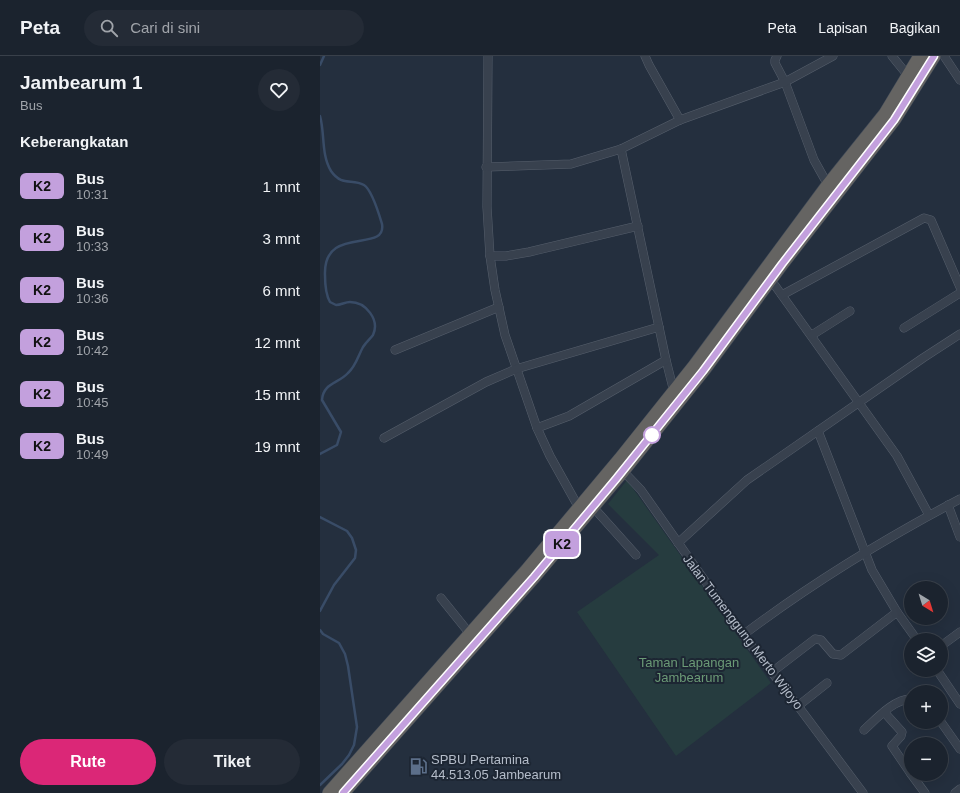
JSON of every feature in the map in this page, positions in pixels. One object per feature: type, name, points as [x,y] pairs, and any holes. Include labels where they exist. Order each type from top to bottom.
[{"type":"highway","points":[[343,793],[534,577],[623,471],[703,371],[828,185],[885,114],[909,77],[920,56]]},
{"type":"highway","points":[[330,793],[579,508],[750,300],[771,280],[894,120],[934,56]]},
{"type":"street","points":[[488,56],[486,167],[487,207],[490,256],[499,307],[505,335],[537,428],[550,456],[579,508]]},
{"type":"street","points":[[645,56],[680,120]]},
{"type":"street","points":[[777,56],[774,60],[785,82],[814,160],[828,185]]},
{"type":"street","points":[[486,167],[571,164],[621,149],[680,120],[785,82],[833,56]]},
{"type":"street","points":[[892,56],[909,77]]},
{"type":"street","points":[[944,56],[960,80]]},
{"type":"street","points":[[621,149],[674,392]]},
{"type":"street","points":[[782,295],[924,218],[931,220],[960,287]]},
{"type":"street","points":[[490,256],[506,256],[529,252],[638,226]]},
{"type":"street","points":[[771,280],[812,335],[858,404],[897,456],[929,515]]},
{"type":"street","points":[[904,328],[960,293]]},
{"type":"street","points":[[395,350],[499,307]]},
{"type":"street","points":[[812,335],[850,311]]},
{"type":"street","points":[[384,438],[486,382],[516,369],[659,326]]},
{"type":"street","points":[[678,543],[746,480],[960,334]]},
{"type":"street","points":[[537,428],[569,416],[666,360]]},
{"type":"street","points":[[818,431],[872,570],[897,612],[912,633]]},
{"type":"street","name":"Jalan Tumenggung Merto Wijoyo","points":[[623,471],[641,490],[743,635],[863,793]]},
{"type":"street","points":[[743,635],[787,602],[865,551],[960,498]]},
{"type":"street","points":[[948,505],[960,537]]},
{"type":"street","points":[[593,507],[636,555]]},
{"type":"street","points":[[441,598],[470,634]]},
{"type":"street","points":[[772,672],[815,639],[821,640],[833,654],[840,655],[897,612]]},
{"type":"street","points":[[948,641],[960,632]]},
{"type":"street","points":[[942,677],[960,704]]},
{"type":"street","points":[[798,706],[827,683]]},
{"type":"street","points":[[864,730],[884,712],[904,699]]},
{"type":"street","points":[[884,712],[902,732],[902,736],[892,746],[904,764]]},
{"type":"street","points":[[946,729],[960,749]]},
{"type":"street","points":[[917,781],[926,793]]},
{"type":"street","points":[[955,793],[960,789]]},
{"type":"green space","name":"Taman Lapangan Jambearum","points":[[627,480],[771,683],[676,756],[577,612],[659,555],[608,504]]},
{"type":"waterway","points":[[320,65],[324,56]]},
{"type":"waterway","points":[[320,116],[324,151],[331,171],[335,176],[343,181],[360,183],[367,188],[375,203],[382,224],[381,233],[375,237],[343,244],[334,250],[327,259],[325,282],[330,302],[336,305],[350,302],[361,305],[366,308],[373,318],[375,329],[373,335],[363,347],[351,370],[344,377],[328,387],[323,394],[322,400],[341,432],[337,445],[320,454]]},
{"type":"waterway","points":[[320,517],[347,531],[352,538],[356,550],[355,558],[334,585],[320,611]]},
{"type":"waterway","points":[[320,630],[323,634],[339,643],[345,654],[357,727],[354,745],[349,755],[342,764],[320,785]]},
{"type":"bus line","name":"K2","points":[[343,793],[534,577],[616,479],[703,371],[782,264],[894,120],[934,56]]},
{"type":"place","name":"SPBU Pertamina 44.513.05 Jambearum","points":[[418,766]]}]
